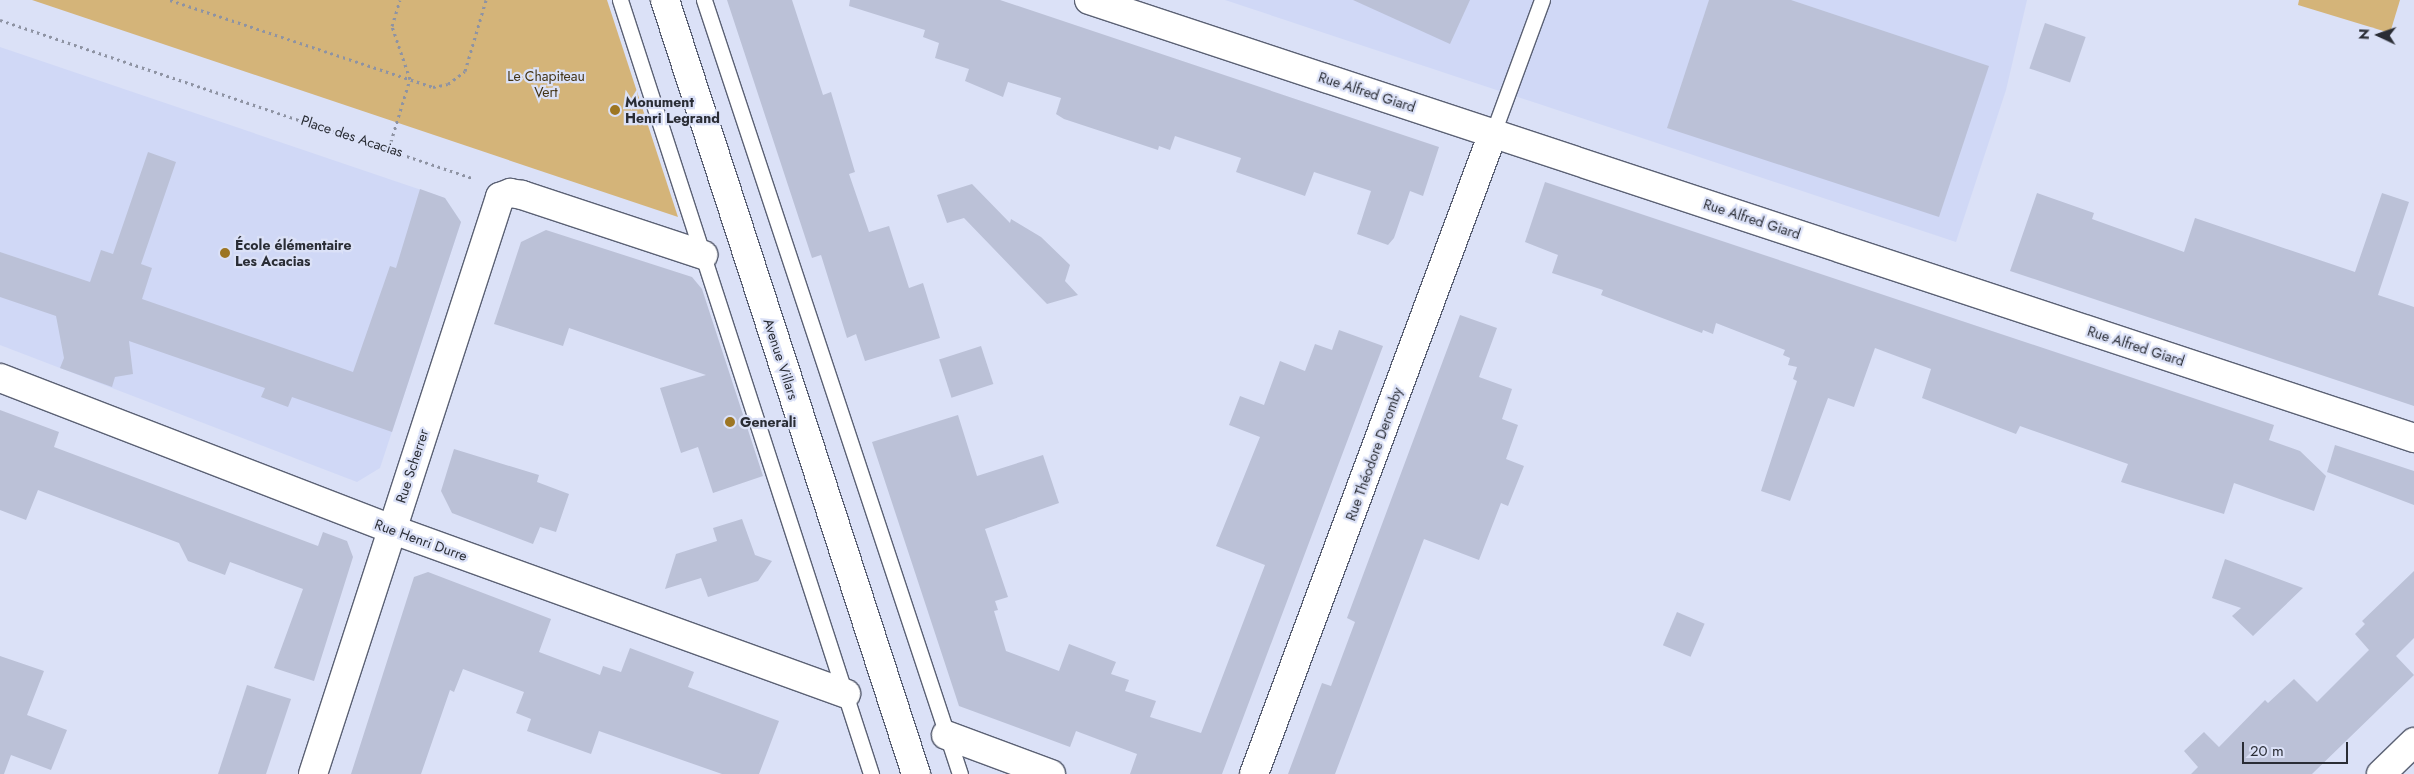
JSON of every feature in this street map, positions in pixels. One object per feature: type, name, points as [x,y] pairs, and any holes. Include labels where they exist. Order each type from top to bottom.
[{"type":"street","name":"Avenue Villars","points":[[665,0],[916,774]]},
{"type":"street","name":"Rue Alfred Giard","points":[[1090,0],[2414,438]]},
{"type":"street","name":"Rue Théodore Deromby","points":[[1254,774],[1493,134]]},
{"type":"street","points":[[510,193],[703,254]]},
{"type":"street","name":"Rue Scherrer","points":[[313,774],[494,210],[500,198],[510,193]]},
{"type":"street","name":"Rue Henri Durre","points":[[0,378],[391,529],[846,694]]},
{"type":"street","points":[[946,735],[1051,774]]},
{"type":"street","points":[[2381,774],[2414,742]]},
{"type":"lane","points":[[620,0],[871,774]]},
{"type":"lane","points":[[704,0],[960,774]]},
{"type":"lane","points":[[1493,134],[1542,0]]},
{"type":"path","points":[[170,0],[433,87],[448,84],[465,70],[486,0]]},
{"type":"path","points":[[390,148],[410,79],[392,26],[400,0]]},
{"type":"path","name":"Place des Acacias","points":[[0,20],[390,148],[510,193]]},
{"type":"shaded area","points":[[1225,0],[2027,0],[2006,90],[1956,242]]},
{"type":"shaded area","name":"École élémentaire Les Acacias","points":[[0,47],[445,198],[461,222],[380,468],[357,482],[0,345]]},
{"type":"green space","name":"Le Chapiteau Vert","points":[[32,0],[607,0],[678,217]]},
{"type":"green space","points":[[2299,0],[2400,0],[2390,33],[2298,5]]},
{"type":"building","points":[[727,0],[792,0],[823,95],[831,92],[855,172],[849,174],[869,232],[889,226],[909,288],[923,283],[940,338],[865,361],[856,334],[847,338],[821,255],[812,258]]},
{"type":"building","points":[[850,0],[1000,0],[1439,147],[1423,196],[1410,191],[1394,238],[1388,245],[1357,234],[1371,191],[1314,172],[1305,196],[1236,172],[1241,158],[1175,136],[1170,150],[1159,146],[1158,150],[1064,119],[1056,114],[1061,98],[1008,82],[1003,97],[965,81],[969,69],[935,58],[939,43],[923,37],[925,30],[849,6]]},
{"type":"building","points":[[1353,0],[1470,0],[1450,44]]},
{"type":"building","points":[[1709,0],[1791,0],[1989,66],[1939,217],[1667,128]]},
{"type":"building","points":[[2045,23],[2086,37],[2070,82],[2029,68]]},
{"type":"building","points":[[148,152],[176,162],[141,264],[152,268],[142,299],[353,372],[390,266],[396,268],[420,189],[445,198],[461,222],[392,432],[292,397],[288,407],[261,397],[265,388],[129,341],[133,374],[115,377],[112,387],[60,368],[64,358],[56,316],[0,297],[0,252],[90,282],[101,250],[113,254]]},
{"type":"building","points":[[1545,182],[2274,425],[2269,440],[2300,451],[2326,476],[2314,511],[2234,483],[2224,514],[2121,482],[2128,464],[2020,426],[2016,434],[1922,398],[1931,369],[1875,348],[1854,407],[1828,398],[1790,501],[1761,491],[1797,381],[1793,379],[1797,367],[1788,365],[1790,358],[1783,355],[1785,350],[1716,323],[1713,334],[1703,330],[1702,333],[1601,295],[1603,290],[1552,273],[1558,255],[1525,242]]},
{"type":"building","points":[[972,184],[1010,223],[1011,219],[1041,237],[1070,265],[1065,281],[1078,295],[1047,304],[964,218],[947,223],[937,195]]},
{"type":"building","points":[[2037,193],[2094,213],[2092,219],[2184,252],[2195,218],[2355,272],[2382,193],[2409,202],[2378,295],[2414,307],[2414,406],[2010,271]]},
{"type":"building","points":[[546,230],[692,277],[702,289],[763,476],[713,493],[698,447],[681,453],[660,388],[706,375],[569,328],[563,346],[494,324],[521,242]]},
{"type":"building","points":[[1460,315],[1497,328],[1479,377],[1512,389],[1502,419],[1518,425],[1506,459],[1524,466],[1508,506],[1501,503],[1479,560],[1424,539],[1335,774],[1288,774],[1322,683],[1331,686],[1355,622],[1347,618]]},
{"type":"building","points":[[1339,330],[1383,346],[1222,774],[1130,774],[1137,754],[1076,731],[1070,747],[959,706],[872,442],[958,415],[977,476],[1043,455],[1059,503],[985,529],[1008,597],[995,601],[998,610],[994,611],[1006,651],[1059,671],[1069,644],[1116,662],[1111,674],[1129,680],[1125,691],[1156,701],[1150,717],[1201,733],[1265,565],[1216,546],[1260,437],[1229,425],[1240,396],[1264,405],[1280,361],[1305,371],[1315,344],[1332,350]]},
{"type":"building","points":[[981,346],[993,384],[952,398],[939,360]]},
{"type":"building","points":[[0,410],[59,432],[54,447],[318,546],[323,532],[347,541],[353,557],[314,681],[274,668],[303,589],[230,562],[225,575],[188,561],[179,543],[38,490],[26,520],[0,510]]},
{"type":"building","points":[[2335,445],[2414,471],[2414,505],[2327,472]]},
{"type":"building","points":[[454,449],[539,475],[537,482],[569,494],[556,532],[540,527],[533,544],[452,513],[441,491]]},
{"type":"building","points":[[742,519],[755,555],[772,561],[758,581],[708,597],[701,578],[665,589],[676,554],[717,541],[713,528]]},
{"type":"building","points":[[2225,559],[2303,588],[2253,636],[2232,616],[2241,608],[2212,598]]},
{"type":"building","points":[[2414,571],[2414,638],[2396,656],[2414,675],[2312,774],[2191,774],[2198,767],[2184,751],[2204,732],[2219,747],[2265,700],[2268,703],[2294,679],[2317,702],[2369,650],[2355,634],[2365,624],[2362,621]]},
{"type":"building","points":[[428,572],[551,619],[539,652],[600,675],[603,666],[621,672],[630,648],[694,672],[688,687],[779,721],[759,774],[722,774],[599,731],[591,754],[527,731],[531,719],[516,713],[524,692],[463,669],[454,692],[450,690],[421,774],[351,774],[414,577]]},
{"type":"building","points":[[1677,612],[1705,624],[1691,657],[1663,645]]},
{"type":"building","points":[[0,656],[44,671],[27,715],[67,730],[51,770],[11,755],[4,774],[0,774]]},
{"type":"building","points":[[247,685],[291,699],[266,774],[218,774]]},
{"type":"place","name":"Monument Henri Legrand","points":[[615,110]]},
{"type":"place","name":"École élémentaire Les Acacias","points":[[225,253]]},
{"type":"place","name":"Generali","points":[[730,422]]}]
